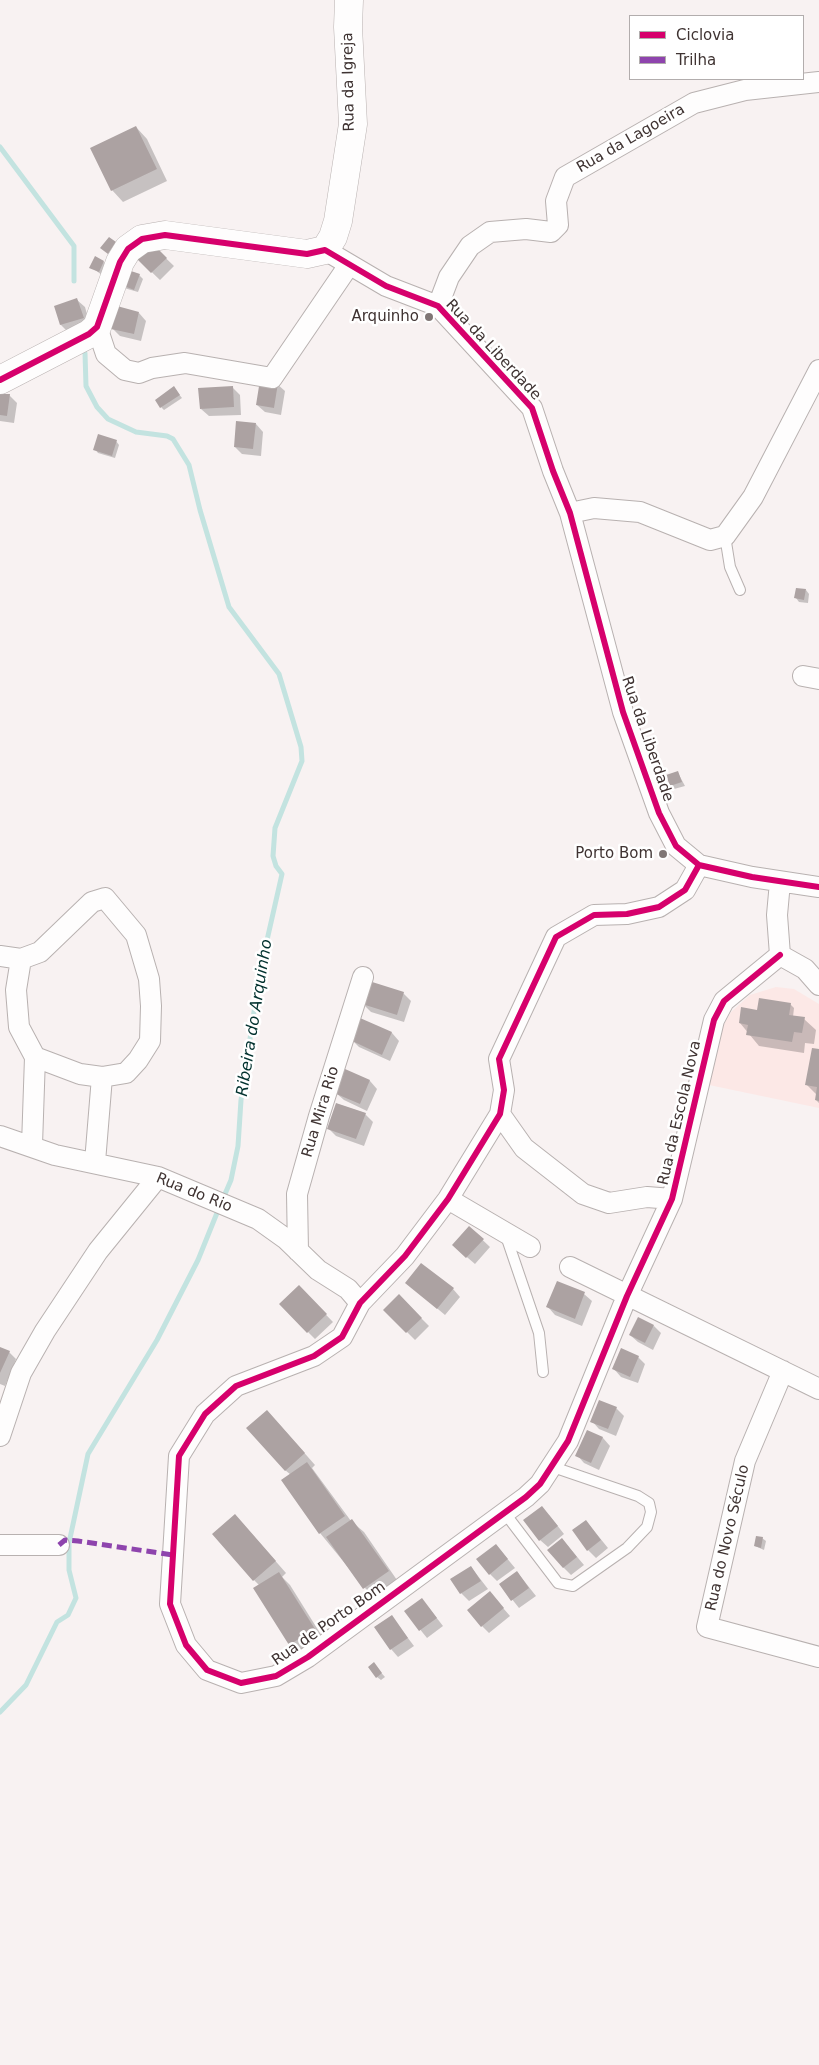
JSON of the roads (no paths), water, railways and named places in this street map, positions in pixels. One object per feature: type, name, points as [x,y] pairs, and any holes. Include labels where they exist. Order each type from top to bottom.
[{"type":"street","name":"Rua da Igreja","points":[[325,250],[333,237],[338,221],[353,124],[348,27],[349,0]]},
{"type":"street","name":"Rua da Lagoeira","points":[[438,306],[449,277],[470,246],[490,232],[526,229],[550,232],[558,225],[556,201],[566,178],[694,103],[746,90],[819,82]]},
{"type":"street","points":[[0,380],[88,334],[97,326],[120,262],[128,249],[142,238],[165,235],[307,254],[325,250]]},
{"type":"street","name":"Rua da Liberdade","points":[[325,250],[386,286],[438,306],[532,408],[553,471],[570,513],[622,712],[658,813],[676,846],[699,866],[780,882],[819,887]]},
{"type":"street","points":[[97,326],[106,354],[126,370],[139,374],[152,368],[185,363],[272,378],[349,265]]},
{"type":"street","points":[[570,513],[594,508],[640,512],[710,540],[725,536],[753,497],[819,370]]},
{"type":"street","name":"Rua de Porto Bom","points":[[627,1296],[568,1441],[553,1467],[540,1484],[308,1658],[276,1676],[241,1683],[207,1670],[186,1645],[170,1604],[179,1456],[205,1414],[236,1386],[314,1356],[342,1337],[360,1303],[404,1256],[448,1199],[500,1114],[504,1090],[499,1060],[556,937],[594,915],[627,914],[659,907],[685,890],[699,866]]},
{"type":"street","points":[[780,882],[777,915],[780,955],[806,969],[819,985]]},
{"type":"street","points":[[0,956],[20,959],[40,952],[92,902],[105,898],[136,935],[149,979],[151,1006],[150,1040],[138,1060],[126,1073],[102,1077],[80,1074],[35,1057]]},
{"type":"street","name":"Rua da Escola Nova","points":[[627,1296],[672,1199],[714,1020],[724,1001],[780,955]]},
{"type":"street","points":[[20,959],[16,990],[19,1027],[35,1057],[32,1146]]},
{"type":"street","name":"Rua Mira Rio","points":[[298,1251],[297,1194],[318,1116],[363,977]]},
{"type":"street","points":[[95,1162],[102,1077]]},
{"type":"street","points":[[500,1114],[524,1148],[583,1194],[608,1203],[647,1197],[672,1199]]},
{"type":"street","name":"Rua do Rio","points":[[0,1136],[55,1155],[95,1162],[158,1177],[258,1219],[286,1239],[318,1270],[348,1289],[360,1303]]},
{"type":"street","points":[[0,1436],[21,1373],[45,1331],[98,1252],[158,1177]]},
{"type":"street","points":[[448,1199],[530,1247]]},
{"type":"street","points":[[570,1267],[819,1389]]},
{"type":"street","name":"Rua do Novo Século","points":[[783,1371],[745,1461],[707,1627],[819,1657]]},
{"type":"street","points":[[0,1544],[59,1545]]},
{"type":"lane","points":[[725,536],[730,567],[740,590]]},
{"type":"lane","points":[[505,1232],[539,1333],[543,1372]]},
{"type":"lane","points":[[504,1512],[558,1583],[573,1586],[627,1548],[647,1527],[652,1512],[649,1502],[638,1496],[553,1467]]},
{"type":"waterway","name":"Ribeira do Arquinho","points":[[0,147],[74,246],[74,281]]},
{"type":"waterway","name":"Ribeira do Arquinho","points":[[85,353],[86,386],[97,407],[108,419],[136,432],[167,436],[173,439],[189,465],[200,510],[229,607],[279,674],[301,747],[302,761],[275,828],[273,856],[276,866],[282,874],[260,971],[241,1100],[238,1146],[231,1180],[222,1201]]},
{"type":"waterway","name":"Ribeira do Arquinho","points":[[0,1712],[26,1685],[57,1622],[68,1615],[76,1598],[69,1570],[69,1543],[88,1454],[157,1340],[198,1260],[219,1208]]},
{"type":"place","name":"Arquinho","points":[[429,317]]},
{"type":"place","name":"Porto Bom","points":[[663,854]]}]
